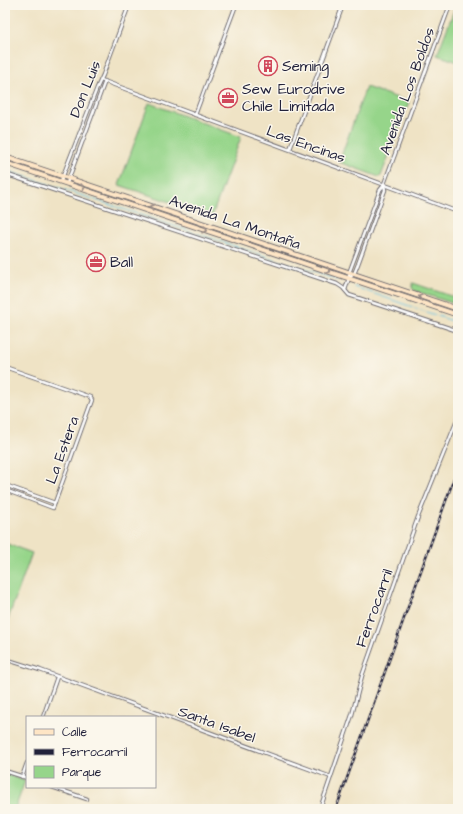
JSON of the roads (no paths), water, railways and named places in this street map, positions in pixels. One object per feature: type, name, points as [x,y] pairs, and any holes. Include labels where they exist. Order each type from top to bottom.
[{"type":"main road","name":"Avenida La Montaña","points":[[5,157],[63,177],[68,181],[458,315]]},
{"type":"main road","name":"Avenida La Montaña","points":[[5,163],[61,182],[68,181],[354,274],[458,310]]},
{"type":"main road","points":[[35,172],[36,168]]},
{"type":"street","name":"Don Luis","points":[[61,182],[129,5]]},
{"type":"street","points":[[195,115],[236,5]]},
{"type":"street","points":[[290,149],[343,5]]},
{"type":"street","name":"Avenida Los Boldos","points":[[345,290],[349,273],[380,190],[384,184],[450,5]]},
{"type":"street","name":"Las Encinas","points":[[101,80],[458,212]]},
{"type":"street","points":[[68,181],[105,81]]},
{"type":"street","points":[[5,174],[337,284],[341,286],[349,295],[458,331]]},
{"type":"street","name":"Avenida Los Boldos","points":[[354,274],[385,190],[384,184]]},
{"type":"street","points":[[349,278],[354,274]]},
{"type":"street","name":"La Estera","points":[[5,367],[90,397],[91,399],[84,423],[53,508],[5,490]]},
{"type":"street","name":"Ferrocarril","points":[[320,809],[352,715],[362,676],[418,518],[458,418]]},
{"type":"street","points":[[5,485],[55,503]]},
{"type":"street","name":"Santa Isabel","points":[[5,659],[34,668],[331,777]]},
{"type":"street","points":[[43,716],[57,677]]},
{"type":"street","points":[[22,777],[26,766]]},
{"type":"street","points":[[5,770],[26,778]]},
{"type":"street","points":[[55,788],[87,799]]},
{"type":"waterway","points":[[5,170],[337,280]]},
{"type":"waterway","points":[[355,287],[458,323]]},
{"type":"railway","points":[[336,809],[458,467]]},
{"type":"place","name":"Seming","points":[[268,66]]},
{"type":"place","name":"Sew Eurodrive Chile Limitada","points":[[228,98]]},
{"type":"place","name":"Ball","points":[[96,262]]}]
